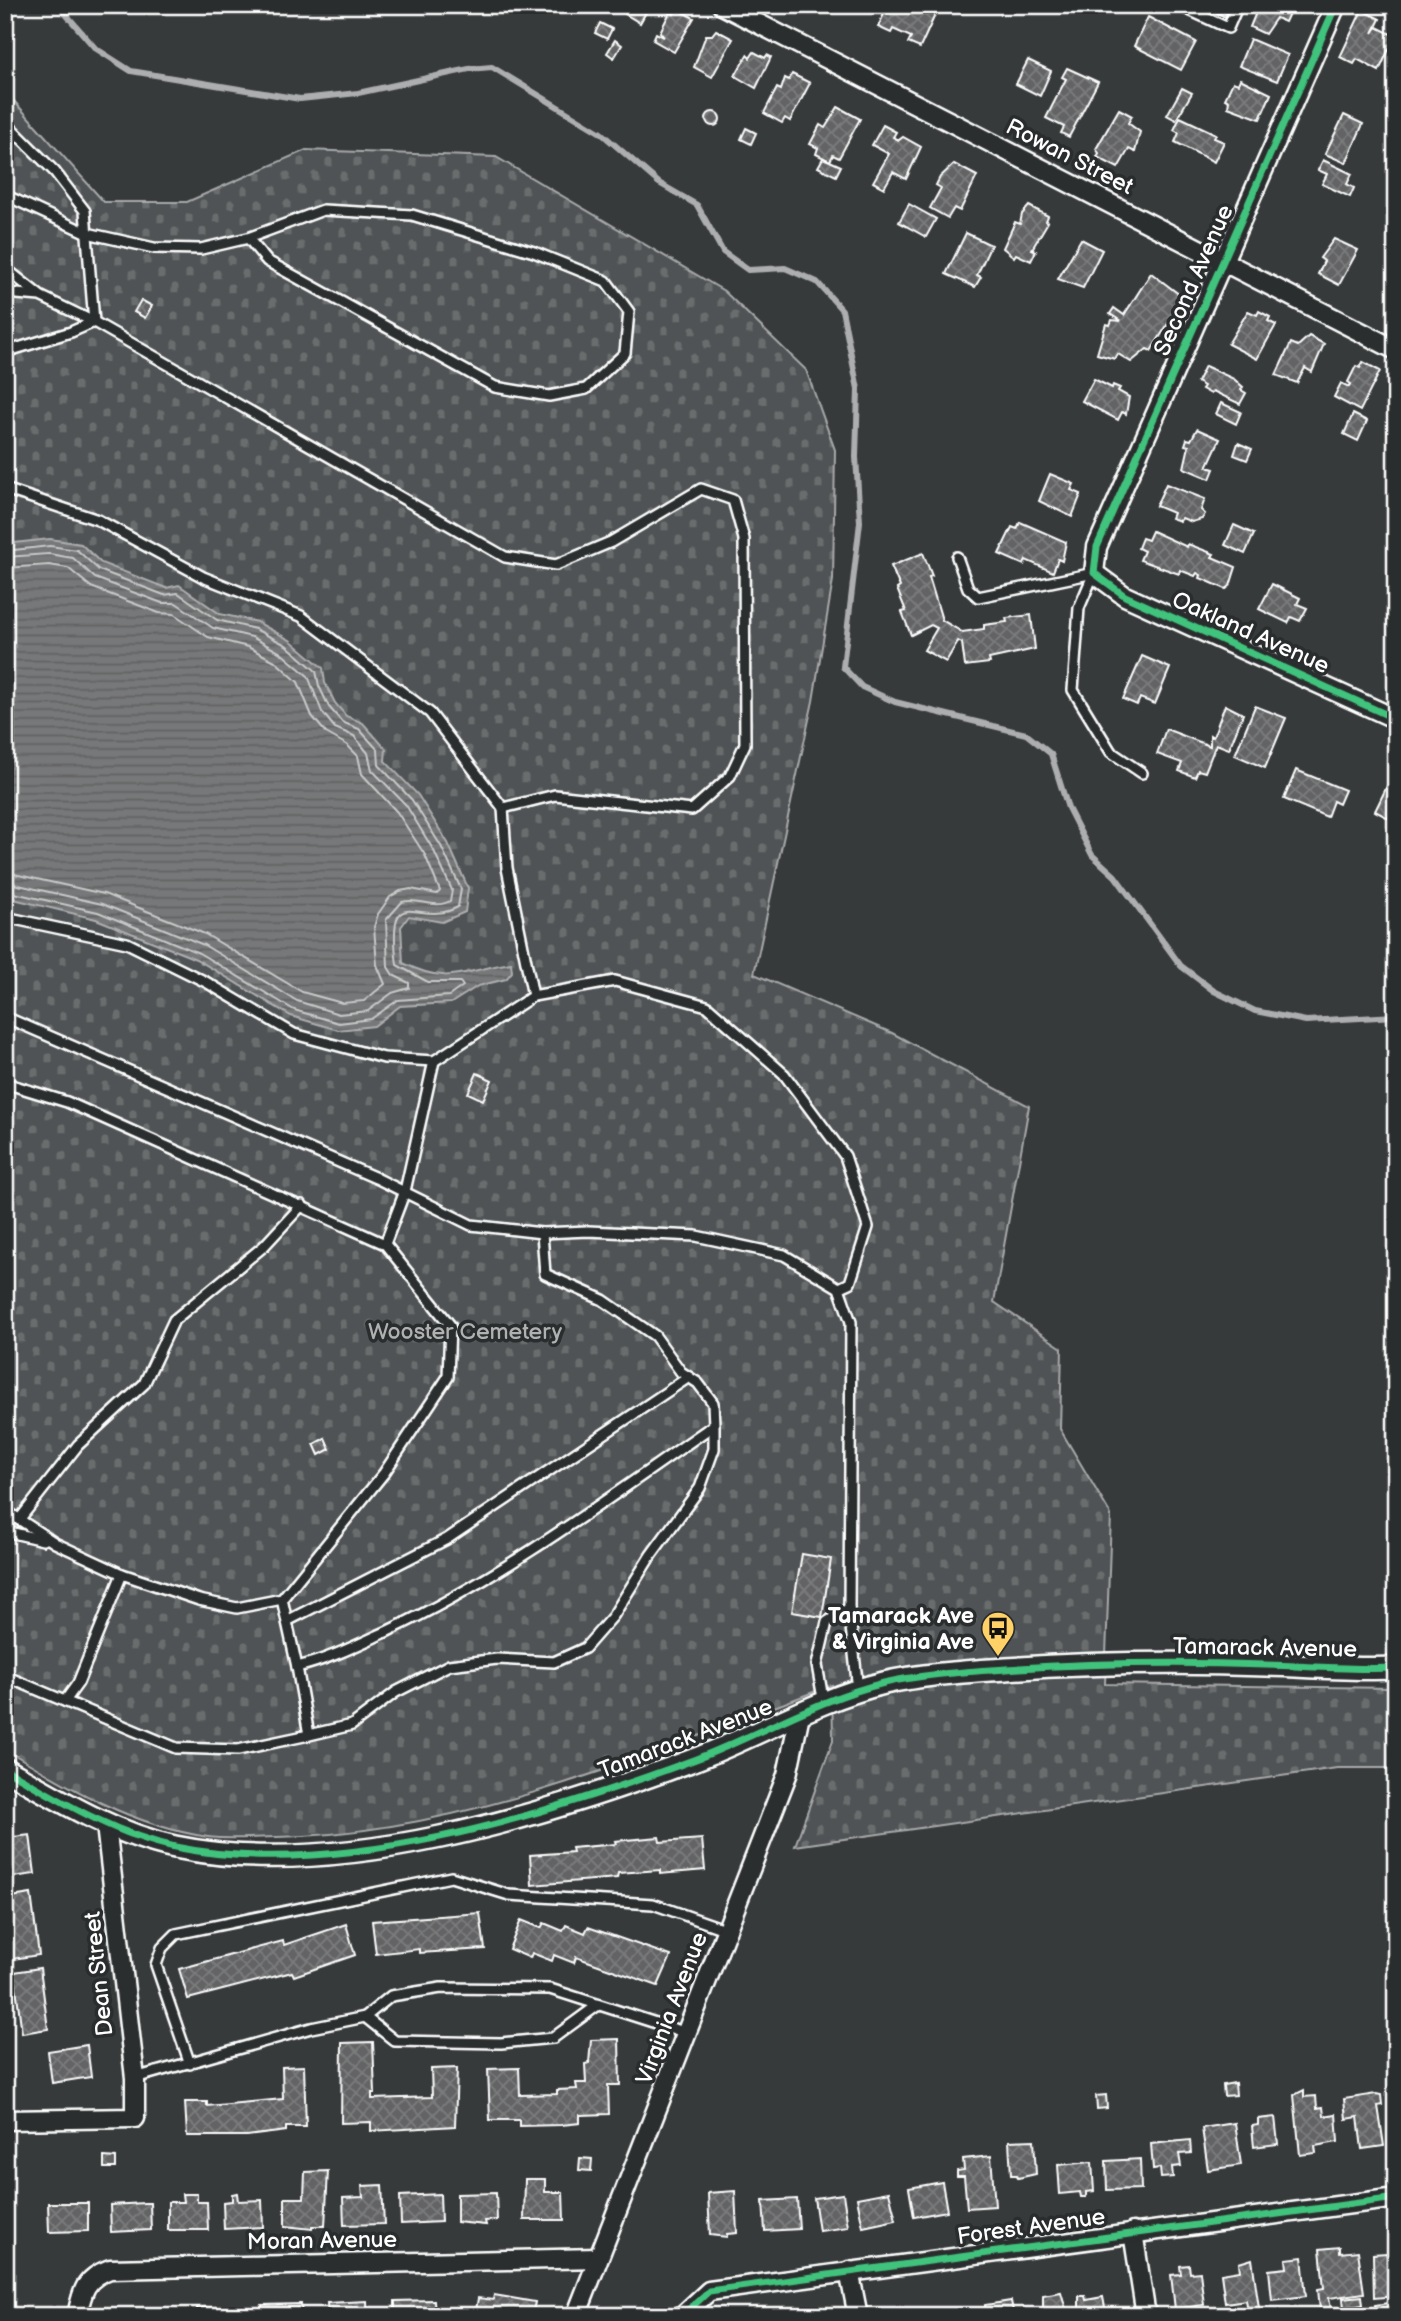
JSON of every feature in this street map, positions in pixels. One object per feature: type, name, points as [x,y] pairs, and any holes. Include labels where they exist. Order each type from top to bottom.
[{"type":"street","name":"Rowan Street","points":[[722,5],[1396,349]]},
{"type":"street","name":"Second Avenue","points":[[1094,573],[1097,547],[1336,5]]},
{"type":"street","name":"Oakland Avenue","points":[[1094,573],[1125,596],[1396,719]]},
{"type":"street","name":"Tamarack Avenue","points":[[5,1769],[106,1825],[173,1846],[240,1856],[311,1855],[389,1846],[493,1824],[697,1758],[824,1704],[883,1684],[950,1673],[1065,1664],[1199,1663],[1396,1668]]},
{"type":"street","name":"Virginia Avenue","points":[[576,2316],[787,1775],[800,1714]]},
{"type":"street","name":"Dean Street","points":[[5,2120],[135,2118],[135,2078],[106,1825]]},
{"type":"street","name":"Forest Avenue","points":[[682,2316],[709,2291],[1396,2198]]},
{"type":"street","points":[[1133,2232],[1146,2316]]},
{"type":"street","name":"Moran Avenue","points":[[77,2316],[86,2283],[96,2274],[110,2269],[598,2258]]},
{"type":"street","points":[[849,2271],[858,2316]]},
{"type":"lane","points":[[1178,5],[1228,28],[1238,5]]},
{"type":"lane","points":[[5,122],[55,172],[85,211],[94,322]]},
{"type":"lane","points":[[5,195],[87,233],[154,248],[201,249],[248,238],[323,210],[412,215],[534,252],[606,281],[629,312],[625,353],[586,389],[549,396],[495,387],[267,261],[248,238]]},
{"type":"lane","points":[[5,268],[40,296],[94,322],[505,557],[556,565],[611,542],[701,489],[733,500],[744,539],[745,744],[730,776],[692,810],[555,795],[503,808]]},
{"type":"lane","points":[[5,293],[40,296]]},
{"type":"lane","points":[[5,352],[94,322]]},
{"type":"lane","points":[[5,489],[98,520],[202,577],[301,616],[430,713],[503,808],[507,869],[533,996]]},
{"type":"lane","points":[[957,557],[968,588],[978,597],[1094,573]]},
{"type":"lane","points":[[1094,573],[1079,608],[1073,691],[1111,752],[1142,773]]},
{"type":"lane","points":[[5,917],[127,943],[206,982],[294,1034],[384,1058],[434,1061],[533,996],[615,981],[707,1006],[784,1073],[845,1156],[868,1227],[850,1283],[839,1288]]},
{"type":"lane","points":[[5,1017],[405,1191],[471,1225],[542,1233],[588,1231],[696,1236],[784,1255],[839,1288],[852,1322],[849,1608],[858,1692]]},
{"type":"lane","points":[[385,1244],[405,1191],[434,1061]]},
{"type":"lane","points":[[5,1083],[67,1102],[385,1244],[450,1325],[448,1377],[384,1473],[282,1598],[237,1608],[199,1600],[122,1573],[55,1543],[5,1510]]},
{"type":"lane","points":[[19,1520],[78,1445],[144,1384],[174,1320],[264,1247],[302,1205]]},
{"type":"lane","points":[[5,1676],[176,1748],[238,1750],[352,1724],[396,1692],[449,1665],[496,1659],[554,1662],[585,1648],[613,1616],[651,1555],[700,1488],[714,1449],[713,1403],[698,1383],[681,1372],[655,1336],[603,1300],[545,1274],[542,1233]]},
{"type":"lane","points":[[287,1621],[447,1539],[689,1377]]},
{"type":"lane","points":[[297,1667],[324,1661],[436,1608],[572,1524],[714,1424]]},
{"type":"lane","points":[[5,1531],[55,1543]]},
{"type":"lane","points":[[65,1701],[78,1683],[122,1573]]},
{"type":"lane","points":[[282,1598],[309,1735]]},
{"type":"lane","points":[[824,1704],[817,1665],[827,1622],[849,1608]]},
{"type":"lane","points":[[190,2064],[156,1965],[162,1948],[176,1934],[451,1877],[509,1895],[653,1904],[727,1930]]},
{"type":"lane","points":[[135,2078],[311,2028],[365,2017],[391,1996],[441,1987],[550,1989],[688,2033]]},
{"type":"lane","points":[[365,2017],[396,2041],[501,2043],[553,2038],[598,2004]]},
{"type":"green space","name":"Wooster Cemetery","points":[[5,91],[104,202],[187,202],[306,150],[496,157],[724,291],[806,370],[835,450],[833,580],[813,701],[754,974],[892,1033],[1029,1106],[994,1302],[1062,1348],[1060,1429],[1111,1515],[1105,1684],[1396,1688],[1396,1768],[1337,1768],[795,1846],[833,1740],[832,1685],[559,1785],[418,1821],[348,1832],[225,1838],[180,1832],[128,1815],[102,1803],[5,1749]]},
{"type":"water","points":[[50,539],[81,544],[101,563],[166,588],[179,585],[220,614],[257,622],[290,640],[323,668],[325,683],[335,703],[346,716],[363,723],[386,749],[385,761],[418,795],[448,843],[468,888],[465,912],[442,922],[409,916],[401,927],[403,963],[433,974],[457,975],[511,963],[512,972],[506,979],[478,986],[451,1003],[400,1006],[374,1026],[338,1030],[291,1016],[196,959],[96,919],[5,897],[5,540],[14,543]]},
{"type":"building","points":[[630,5],[650,5],[640,23],[625,14]]},
{"type":"building","points":[[888,5],[913,5],[935,15],[920,48],[908,43],[911,37],[893,29],[891,33],[878,27]]},
{"type":"building","points":[[1202,5],[1231,5],[1225,17]]},
{"type":"building","points":[[1259,5],[1296,7],[1294,13],[1290,11],[1285,22],[1276,18],[1265,34],[1250,27]]},
{"type":"building","points":[[677,9],[694,18],[674,52],[653,40],[656,33],[664,37],[660,32],[670,12],[674,14]]},
{"type":"building","points":[[1362,10],[1380,19],[1373,33],[1377,27],[1395,36],[1379,71],[1357,59],[1354,64],[1340,57]]},
{"type":"building","points":[[1148,17],[1196,42],[1181,70],[1134,46]]},
{"type":"building","points":[[600,23],[612,29],[607,39],[595,33]]},
{"type":"building","points":[[716,30],[733,39],[712,77],[694,67],[706,35],[712,35]]},
{"type":"building","points":[[1250,39],[1288,55],[1277,81],[1239,66]]},
{"type":"building","points":[[615,40],[622,45],[614,58],[607,53]]},
{"type":"building","points":[[754,52],[765,58],[767,55],[771,57],[756,88],[735,76],[747,55],[750,58]]},
{"type":"building","points":[[1028,60],[1051,71],[1040,96],[1016,84]]},
{"type":"building","points":[[1067,68],[1098,82],[1069,137],[1061,133],[1064,127],[1046,118],[1066,79],[1062,77]]},
{"type":"building","points":[[792,74],[810,83],[790,121],[785,118],[782,123],[764,113],[777,88],[781,90],[785,78],[789,80]]},
{"type":"building","points":[[1240,79],[1271,94],[1260,119],[1228,107],[1229,101],[1225,99],[1233,82],[1238,84]]},
{"type":"building","points":[[1182,88],[1192,93],[1176,120],[1167,115]]},
{"type":"building","points":[[838,107],[860,119],[839,158],[833,155],[830,161],[816,154],[818,148],[810,144],[820,125],[825,128]]},
{"type":"building","points":[[1119,109],[1132,116],[1128,123],[1140,132],[1135,152],[1129,149],[1118,168],[1097,157],[1099,153],[1096,149]]},
{"type":"building","points":[[713,112],[718,114],[718,124],[713,126],[708,124],[706,119],[708,114]]},
{"type":"building","points":[[1344,115],[1363,124],[1346,163],[1325,154]]},
{"type":"building","points":[[1180,117],[1216,134],[1214,138],[1224,142],[1214,162],[1175,142],[1179,133],[1174,130]]},
{"type":"building","points":[[883,125],[896,132],[893,137],[899,140],[903,137],[921,147],[906,179],[893,172],[884,188],[873,182],[889,154],[872,145]]},
{"type":"building","points":[[746,128],[756,133],[751,144],[741,139]]},
{"type":"building","points":[[823,158],[841,166],[836,176],[818,167]]},
{"type":"building","points":[[1323,160],[1352,174],[1347,184],[1354,188],[1350,197],[1322,184],[1327,174],[1318,170]]},
{"type":"building","points":[[954,164],[977,176],[960,211],[954,208],[948,218],[930,208],[941,188],[936,185],[940,177]]},
{"type":"building","points":[[909,204],[936,219],[926,237],[899,222]]},
{"type":"building","points":[[1029,206],[1048,216],[1048,222],[1032,249],[1036,251],[1031,261],[1016,254],[1014,257],[1003,248],[1015,222],[1020,224],[1022,214]]},
{"type":"building","points":[[966,233],[991,245],[977,275],[981,277],[975,287],[946,274]]},
{"type":"building","points":[[1081,239],[1102,250],[1083,288],[1058,279]]},
{"type":"building","points":[[1334,239],[1358,250],[1339,285],[1318,274],[1324,261],[1320,258]]},
{"type":"building","points":[[1151,273],[1184,298],[1151,351],[1147,349],[1131,362],[1118,354],[1115,359],[1097,354],[1106,324],[1110,325],[1112,320],[1121,321],[1110,314],[1114,308],[1124,315]]},
{"type":"building","points":[[141,300],[152,306],[145,318],[134,312]]},
{"type":"building","points":[[1248,311],[1257,315],[1259,311],[1270,317],[1268,321],[1276,325],[1257,359],[1228,344]]},
{"type":"building","points":[[1309,336],[1324,344],[1312,372],[1305,368],[1297,383],[1276,375],[1291,343],[1298,346]]},
{"type":"building","points":[[1363,362],[1380,371],[1360,411],[1334,397],[1341,383],[1349,387],[1351,384],[1348,382],[1356,366],[1360,368]]},
{"type":"building","points":[[1205,366],[1234,379],[1243,387],[1241,390],[1246,393],[1240,404],[1213,391],[1211,394],[1202,389],[1204,386],[1197,382]]},
{"type":"building","points":[[1094,379],[1112,388],[1113,385],[1120,388],[1118,391],[1129,397],[1126,414],[1122,412],[1118,420],[1082,401]]},
{"type":"building","points":[[1221,403],[1241,412],[1236,424],[1216,414]]},
{"type":"building","points":[[1353,414],[1367,421],[1358,441],[1344,434]]},
{"type":"building","points":[[1197,429],[1220,439],[1207,467],[1214,469],[1210,479],[1184,468],[1189,446],[1185,445],[1187,439],[1191,440]]},
{"type":"building","points":[[1238,443],[1252,449],[1247,460],[1234,455]]},
{"type":"building","points":[[1050,474],[1074,484],[1071,490],[1081,494],[1072,517],[1039,501]]},
{"type":"building","points":[[1166,484],[1205,499],[1201,510],[1205,514],[1202,519],[1192,522],[1182,518],[1180,521],[1171,518],[1173,513],[1156,506]]},
{"type":"building","points":[[1020,522],[1066,542],[1062,561],[1058,559],[1053,572],[1026,560],[1024,565],[999,554],[1012,527],[1017,529]]},
{"type":"building","points":[[1234,525],[1254,534],[1245,554],[1225,545]]},
{"type":"building","points":[[1152,531],[1187,547],[1188,544],[1214,554],[1212,557],[1236,567],[1230,586],[1226,589],[1200,578],[1201,575],[1197,573],[1195,576],[1180,570],[1179,574],[1140,560],[1144,551],[1138,548],[1142,538],[1148,540]]},
{"type":"building","points":[[923,553],[932,576],[929,577],[942,620],[962,632],[1007,622],[1006,618],[1031,615],[1035,649],[989,659],[990,663],[965,666],[962,643],[958,641],[946,662],[924,650],[937,628],[931,625],[911,635],[902,612],[906,611],[897,589],[900,587],[891,566]]},
{"type":"building","points":[[1272,584],[1300,598],[1297,604],[1307,608],[1300,621],[1291,617],[1288,623],[1259,609]]},
{"type":"building","points":[[1142,656],[1170,668],[1155,704],[1140,698],[1137,705],[1123,699]]},
{"type":"building","points":[[1225,705],[1243,714],[1229,749],[1216,744],[1205,772],[1198,770],[1195,777],[1179,771],[1182,763],[1157,754],[1166,729],[1210,746],[1210,735],[1213,737]]},
{"type":"building","points":[[1255,706],[1286,718],[1265,768],[1235,755]]},
{"type":"building","points":[[1296,770],[1345,790],[1339,804],[1333,801],[1327,817],[1284,799]]},
{"type":"building","points":[[1392,776],[1396,777],[1396,812],[1392,820],[1375,811]]},
{"type":"building","points":[[477,1073],[492,1080],[483,1100],[468,1093]]},
{"type":"building","points":[[325,1438],[330,1449],[319,1455],[314,1444]]},
{"type":"building","points":[[802,1554],[831,1559],[822,1617],[792,1612]]},
{"type":"building","points":[[30,1835],[35,1874],[5,1878],[5,1838]]},
{"type":"building","points":[[659,1837],[660,1842],[702,1839],[705,1870],[660,1874],[660,1870],[618,1873],[617,1878],[532,1885],[530,1855],[573,1852],[572,1848]]},
{"type":"building","points":[[31,1894],[39,1955],[12,1959],[5,1898]]},
{"type":"building","points":[[480,1913],[485,1949],[419,1953],[419,1949],[376,1954],[372,1921]]},
{"type":"building","points":[[521,1920],[541,1928],[544,1923],[563,1931],[566,1925],[585,1933],[588,1927],[671,1956],[658,1986],[576,1957],[574,1963],[554,1955],[552,1961],[532,1953],[530,1958],[509,1949]]},
{"type":"building","points":[[346,1924],[355,1955],[294,1976],[292,1972],[188,1999],[179,1969],[283,1941],[284,1945]]},
{"type":"building","points":[[40,1968],[48,2029],[22,2033],[14,1972]]},
{"type":"building","points":[[619,2039],[620,2085],[608,2085],[609,2114],[580,2115],[580,2123],[561,2125],[519,2126],[519,2120],[490,2120],[488,2069],[519,2068],[520,2095],[557,2094],[557,2090],[577,2089],[576,2083],[586,2083],[585,2064],[589,2063],[591,2040]]},
{"type":"building","points":[[373,2042],[375,2093],[372,2093],[372,2099],[432,2097],[431,2069],[457,2068],[455,2126],[371,2131],[371,2122],[341,2123],[342,2043]]},
{"type":"building","points":[[87,2045],[91,2077],[52,2083],[48,2051]]},
{"type":"building","points":[[304,2066],[306,2127],[286,2127],[286,2131],[247,2136],[187,2136],[185,2102],[207,2102],[207,2106],[283,2099],[282,2067]]},
{"type":"building","points":[[1235,2083],[1236,2095],[1224,2096],[1223,2085]]},
{"type":"building","points":[[1304,2090],[1304,2097],[1316,2096],[1317,2108],[1323,2107],[1324,2116],[1336,2114],[1338,2142],[1315,2146],[1316,2153],[1300,2155],[1294,2095]]},
{"type":"building","points":[[1106,2095],[1107,2108],[1097,2109],[1096,2096]]},
{"type":"building","points":[[1381,2095],[1382,2105],[1378,2106],[1384,2146],[1362,2149],[1358,2117],[1346,2119],[1344,2099]]},
{"type":"building","points":[[1275,2117],[1278,2144],[1254,2147],[1252,2126],[1258,2125],[1258,2119]]},
{"type":"building","points":[[1235,2123],[1241,2165],[1208,2170],[1202,2128]]},
{"type":"building","points":[[1034,2140],[1036,2174],[1018,2178],[1017,2175],[1011,2175],[1009,2141]]},
{"type":"building","points":[[1190,2140],[1191,2153],[1179,2154],[1181,2166],[1172,2167],[1173,2177],[1161,2178],[1160,2168],[1153,2169],[1151,2144]]},
{"type":"building","points":[[991,2156],[995,2206],[967,2208],[964,2176],[957,2176],[957,2171],[964,2170],[963,2159]]},
{"type":"building","points":[[104,2157],[116,2158],[116,2168],[104,2168]]},
{"type":"building","points":[[580,2158],[592,2159],[591,2171],[579,2170]]},
{"type":"building","points":[[1140,2159],[1141,2189],[1107,2190],[1106,2161]]},
{"type":"building","points":[[1092,2162],[1094,2191],[1086,2192],[1086,2197],[1081,2197],[1080,2192],[1060,2194],[1058,2165]]},
{"type":"building","points":[[328,2171],[325,2226],[312,2226],[312,2229],[285,2226],[285,2198],[304,2198],[305,2172]]},
{"type":"building","points":[[525,2179],[545,2179],[545,2192],[563,2192],[564,2220],[524,2220]]},
{"type":"building","points":[[942,2182],[947,2211],[914,2217],[909,2188]]},
{"type":"building","points":[[382,2185],[384,2224],[344,2225],[343,2198],[363,2197],[362,2186]]},
{"type":"building","points":[[735,2191],[737,2233],[727,2234],[727,2237],[710,2235],[708,2193]]},
{"type":"building","points":[[889,2192],[896,2220],[863,2227],[857,2198]]},
{"type":"building","points":[[237,2193],[238,2201],[262,2200],[263,2227],[224,2229],[223,2202],[232,2201],[232,2194]]},
{"type":"building","points":[[496,2193],[497,2220],[485,2221],[486,2225],[457,2222],[457,2194]]},
{"type":"building","points":[[182,2194],[197,2194],[197,2202],[207,2202],[208,2230],[168,2230],[168,2202],[183,2202]]},
{"type":"building","points":[[440,2194],[441,2222],[401,2224],[400,2196]]},
{"type":"building","points":[[843,2194],[848,2227],[819,2231],[814,2198]]},
{"type":"building","points":[[797,2199],[799,2229],[765,2231],[763,2201]]},
{"type":"building","points":[[48,2203],[88,2203],[88,2231],[49,2232]]},
{"type":"building","points":[[150,2203],[151,2230],[111,2232],[110,2205]]},
{"type":"building","points":[[1340,2247],[1340,2253],[1358,2251],[1364,2293],[1329,2298],[1331,2309],[1320,2310],[1318,2289],[1324,2288],[1320,2249]]},
{"type":"building","points":[[1387,2253],[1388,2265],[1396,2265],[1396,2296],[1374,2298],[1373,2254]]},
{"type":"building","points":[[1302,2257],[1306,2296],[1272,2300],[1269,2270],[1287,2268],[1286,2259]]},
{"type":"building","points":[[1252,2259],[1259,2308],[1248,2310],[1246,2300],[1225,2303],[1221,2274],[1240,2271],[1239,2263]]},
{"type":"building","points":[[1189,2265],[1190,2273],[1200,2272],[1204,2305],[1175,2309],[1171,2275],[1181,2274],[1180,2266]]},
{"type":"building","points":[[1061,2292],[1068,2316],[1037,2316],[1037,2313],[1043,2312],[1043,2295]]},
{"type":"building","points":[[494,2295],[535,2302],[532,2316],[475,2316],[478,2298],[493,2300]]},
{"type":"building","points":[[1079,2296],[1085,2296],[1086,2300],[1103,2297],[1109,2316],[1079,2316]]},
{"type":"building","points":[[1362,2296],[1363,2305],[1344,2308],[1343,2298]]},
{"type":"building","points":[[434,2300],[435,2316],[395,2316],[395,2301]]},
{"type":"building","points":[[367,2301],[368,2316],[328,2316],[327,2303]]},
{"type":"building","points":[[1011,2301],[1014,2316],[986,2316],[985,2305]]},
{"type":"building","points":[[1395,2302],[1396,2312],[1377,2315],[1375,2305]]},
{"type":"building","points":[[301,2304],[302,2316],[262,2316],[262,2305]]},
{"type":"building","points":[[236,2307],[237,2316],[197,2316],[197,2308]]},
{"type":"building","points":[[163,2310],[163,2316],[108,2316],[107,2311]]},
{"type":"waterway","points":[[58,5],[95,48],[131,71],[300,99],[358,93],[469,69],[492,67],[601,133],[659,183],[697,205],[723,252],[748,270],[785,268],[817,282],[842,310],[858,389],[856,457],[860,522],[843,667],[862,687],[895,702],[1026,734],[1051,754],[1068,808],[1092,855],[1115,876],[1181,966],[1214,991],[1255,1011],[1306,1021],[1396,1016]]},
{"type":"cycle path","points":[[1336,5],[1097,547],[1094,573],[1125,596],[1396,719]]},
{"type":"cycle path","points":[[5,1769],[87,1815],[152,1841],[175,1847],[238,1855],[304,1856],[372,1849],[440,1837],[573,1802],[719,1750],[836,1698],[899,1680],[975,1671],[1103,1664],[1396,1668]]},
{"type":"cycle path","points":[[682,2316],[709,2291],[1396,2198]]},
{"type":"place","name":"Tamarack Ave & Virginia Ave","points":[[998,1658]]}]
